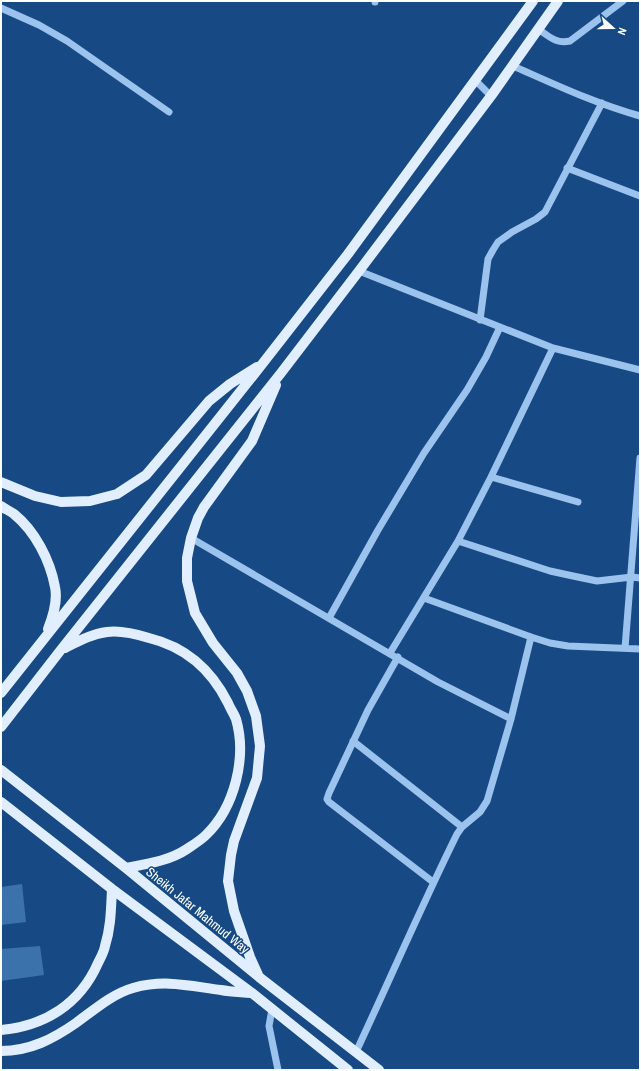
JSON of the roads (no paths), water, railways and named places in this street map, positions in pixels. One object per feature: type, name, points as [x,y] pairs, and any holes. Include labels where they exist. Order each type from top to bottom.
[{"type":"main road","points":[[1,693],[348,254],[533,1]]},
{"type":"main road","points":[[1,727],[281,373],[492,96],[558,1]]},
{"type":"main road","points":[[1,482],[36,496],[61,502],[90,501],[117,494],[146,475],[209,401],[263,363]]},
{"type":"main road","points":[[259,977],[250,957],[234,911],[228,881],[234,841],[257,778],[260,746],[256,716],[247,691],[237,673],[213,644],[195,613],[187,581],[187,558],[191,538],[198,518],[204,507],[252,441],[281,373]]},
{"type":"main road","points":[[1,506],[14,514],[30,531],[46,557],[55,588],[55,610],[47,635]]},
{"type":"main road","points":[[60,651],[86,637],[108,632],[134,634],[165,642],[190,655],[210,674],[236,719],[240,743],[239,767],[231,796],[221,816],[206,834],[186,850],[164,860],[126,868]]},
{"type":"main road","name":"Sheikh Jafar Mahmud Way","points":[[1,770],[126,868],[259,977],[379,1070]]},
{"type":"main road","points":[[1,802],[112,888],[252,993],[348,1070]]},
{"type":"main road","points":[[1,1030],[14,1029],[42,1021],[64,1008],[81,992],[94,973],[105,947],[110,918],[112,888]]},
{"type":"main road","points":[[1,1051],[18,1050],[44,1042],[76,1023],[111,998],[132,988],[153,984],[171,983],[225,991],[252,993]]},
{"type":"street","points":[[538,29],[557,42],[562,43],[570,41],[623,1]]},
{"type":"street","points":[[1,8],[39,24],[67,41],[169,112]]},
{"type":"street","points":[[513,66],[576,94],[624,112],[640,116]]},
{"type":"street","points":[[475,80],[492,96]]},
{"type":"street","points":[[480,320],[488,259],[493,250],[498,242],[545,212],[602,103]]},
{"type":"street","points":[[567,168],[640,196]]},
{"type":"street","points":[[358,272],[553,348],[639,370],[640,361]]},
{"type":"street","points":[[329,618],[378,530],[424,453],[467,390],[486,357],[500,327]]},
{"type":"street","points":[[390,653],[458,541],[491,477],[553,348]]},
{"type":"street","points":[[625,648],[638,507],[640,458]]},
{"type":"street","points":[[491,477],[578,502]]},
{"type":"street","points":[[191,538],[438,682],[511,719]]},
{"type":"street","points":[[458,541],[550,571],[597,581],[632,577],[640,578]]},
{"type":"street","points":[[424,598],[531,638],[550,643],[568,646],[640,649]]},
{"type":"street","points":[[356,1052],[400,958],[433,882],[457,834],[462,827],[480,812],[487,801],[511,719],[531,638]]},
{"type":"street","points":[[398,658],[368,710],[329,793],[328,799],[329,802],[433,882]]},
{"type":"street","points":[[353,741],[462,827]]},
{"type":"street","points":[[272,1009],[269,1026],[278,1070]]}]
